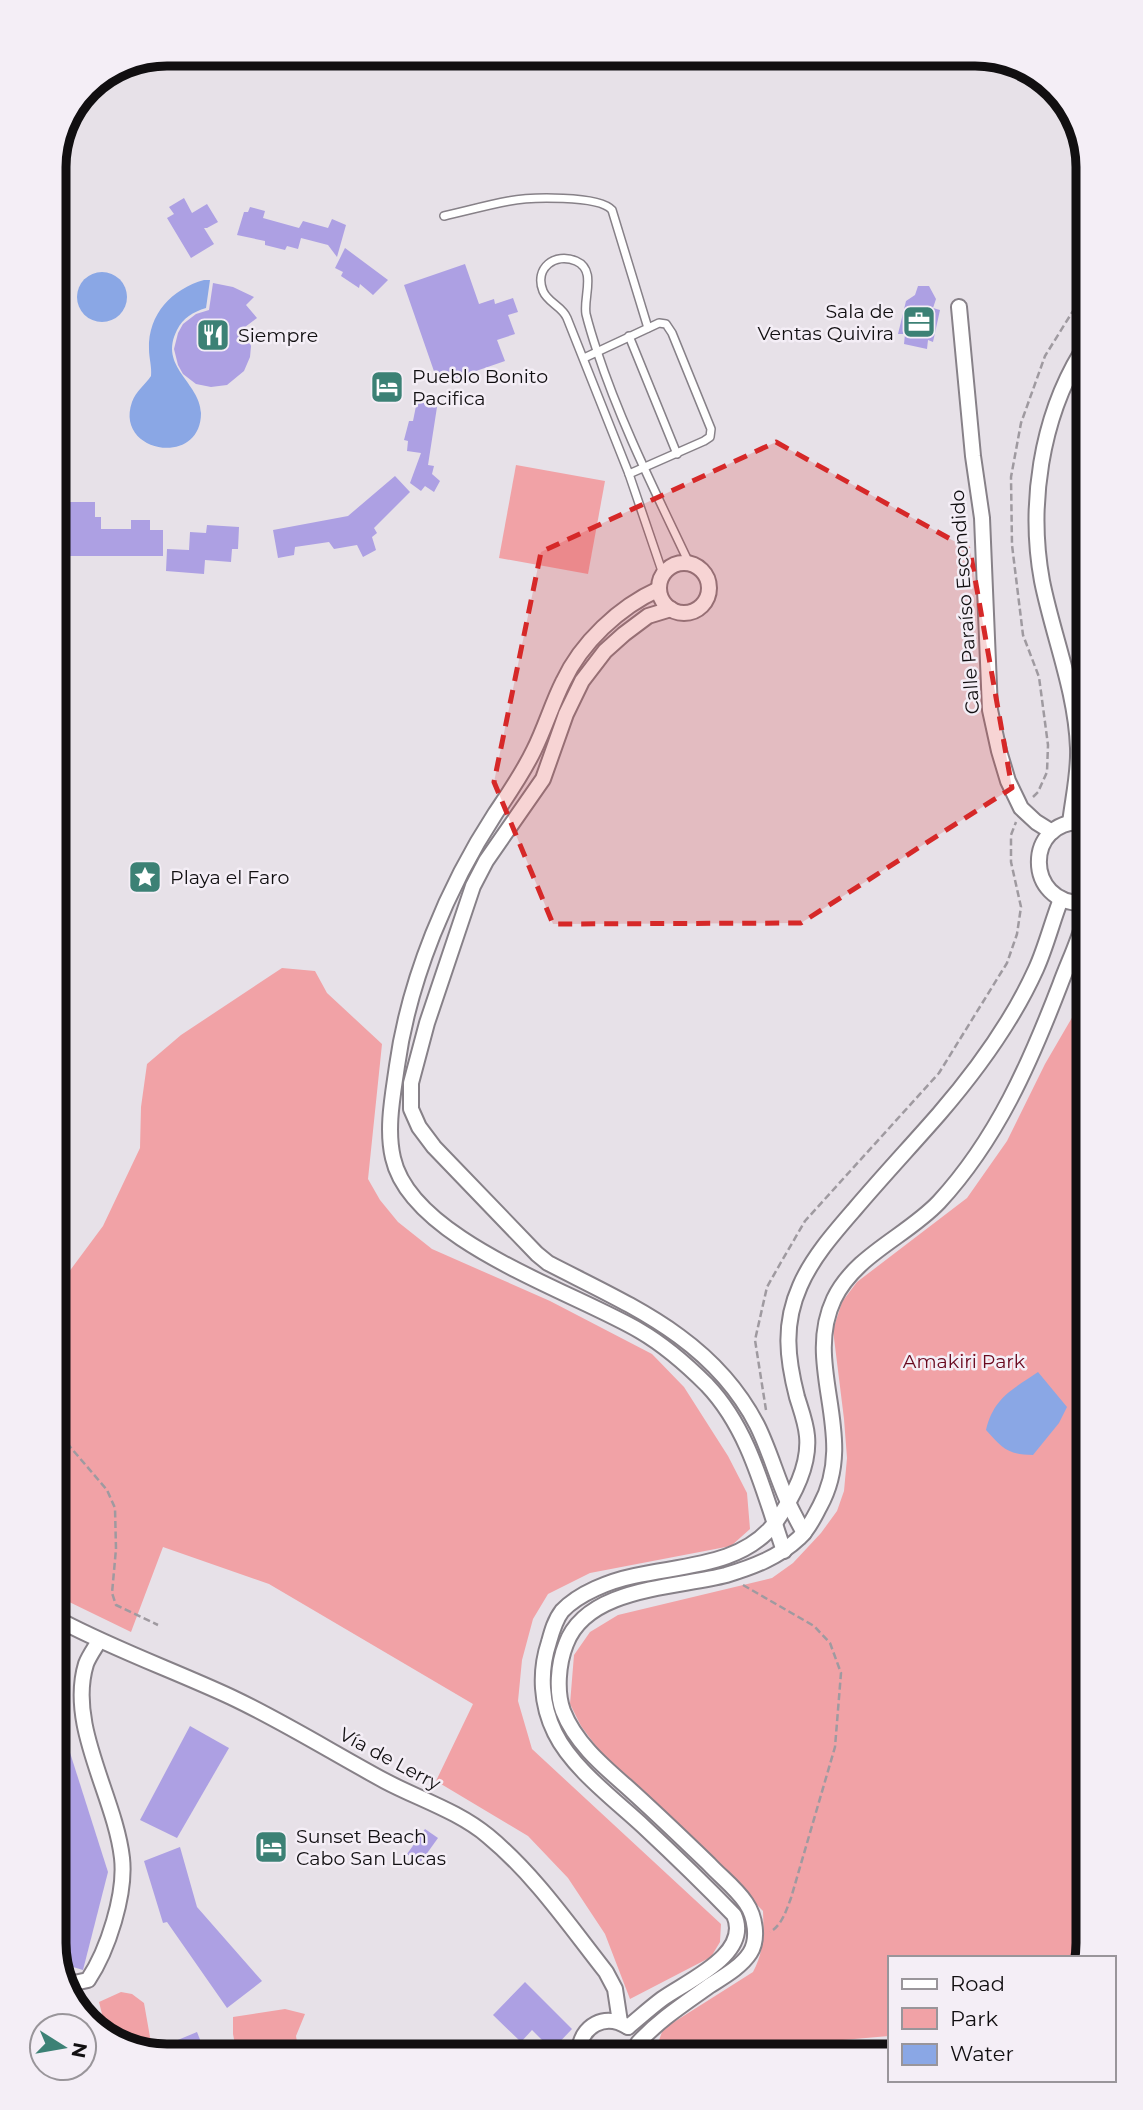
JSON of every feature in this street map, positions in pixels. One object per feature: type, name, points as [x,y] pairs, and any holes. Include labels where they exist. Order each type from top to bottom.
[{"type":"street","name":"Calle Paraíso Escondido","points":[[959,307],[973,456],[982,519],[990,710],[1002,761],[1021,808],[1052,832]]},
{"type":"street","points":[[1076,363],[1058,399],[1042,457],[1037,498],[1042,581],[1076,727]]},
{"type":"street","points":[[689,563],[703,570],[709,585],[706,600],[701,607],[686,613],[671,609],[665,604],[659,589],[663,574],[674,564],[689,563]]},
{"type":"street","points":[[659,589],[623,611],[575,660],[527,763],[462,869],[424,964],[405,1027],[396,1074],[390,1138],[393,1159],[407,1191],[420,1206],[451,1231],[511,1266],[639,1331],[665,1348],[709,1387],[729,1412],[750,1455],[784,1551]]},
{"type":"street","points":[[671,609],[643,619],[614,642],[592,666],[574,696],[543,779],[472,886],[427,1023],[411,1083],[411,1109],[419,1127],[435,1147],[527,1246],[548,1263],[645,1312],[672,1329],[726,1378],[761,1434],[787,1501],[804,1533]]},
{"type":"street","points":[[1076,822],[1052,832],[1044,842],[1038,868],[1042,881],[1050,892],[1061,899],[1076,903]]},
{"type":"street","points":[[581,2044],[584,2033],[591,2026],[600,2021],[624,2025],[722,1960],[733,1945],[738,1924],[734,1915],[690,1869],[595,1782],[565,1748],[548,1716],[542,1678],[546,1649],[555,1624],[562,1612],[572,1603],[598,1588],[629,1577],[734,1555],[758,1540],[774,1523],[801,1476],[807,1448],[807,1436],[787,1348],[790,1311],[802,1282],[833,1235],[975,1071],[1000,1034],[1038,965],[1061,899]]},
{"type":"street","points":[[641,2044],[657,2022],[737,1967],[752,1951],[755,1938],[754,1918],[737,1892],[665,1821],[598,1761],[575,1734],[564,1715],[561,1703],[560,1674],[564,1649],[571,1632],[585,1618],[614,1600],[752,1566],[784,1551],[804,1533],[827,1493],[836,1454],[831,1399],[824,1370],[827,1322],[835,1297],[842,1284],[872,1255],[938,1203],[998,1124],[1022,1078],[1076,946]]},
{"type":"street","name":"Vía de Lerry","points":[[67,1624],[99,1641],[231,1698],[321,1744],[385,1781],[468,1822],[487,1835],[530,1877],[606,1972],[615,1989],[624,2025]]},
{"type":"street","points":[[75,1983],[88,1980],[106,1943],[120,1900],[122,1858],[83,1717],[86,1663],[99,1641]]},
{"type":"street","points":[[624,2025],[636,2044]]},
{"type":"lane","points":[[444,216],[510,201],[532,199],[590,201],[608,205],[612,210],[648,328]]},
{"type":"lane","points":[[663,574],[629,474],[565,312],[547,298],[543,290],[542,271],[547,263],[573,260],[585,268],[588,275],[586,315],[598,352],[644,469],[689,563]]},
{"type":"lane","points":[[584,358],[659,323],[666,324],[711,429],[710,437],[704,441],[629,474]]},
{"type":"lane","points":[[629,336],[677,454]]},
{"type":"path","points":[[761,1434],[766,1414],[755,1340],[767,1287],[805,1221],[939,1073],[1007,963],[1017,934],[1021,907],[1011,862],[1011,835],[1021,808]]},
{"type":"path","points":[[67,1444],[107,1490],[115,1508],[116,1549],[112,1593],[116,1605],[158,1625]]},
{"type":"path","points":[[724,1575],[814,1626],[830,1643],[841,1673],[835,1747],[791,1898],[776,1928],[755,1938]]},
{"type":"highlighted area","points":[[776,442],[970,550],[1012,788],[801,923],[553,924],[494,782],[541,552]]},
{"type":"green space","points":[[516,465],[605,481],[588,574],[499,558]]},
{"type":"green space","points":[[282,968],[315,971],[327,993],[382,1044],[368,1179],[380,1200],[398,1222],[432,1249],[550,1301],[652,1354],[684,1387],[728,1456],[747,1493],[750,1529],[731,1546],[590,1573],[548,1594],[533,1619],[522,1660],[518,1701],[532,1749],[721,1924],[720,1942],[711,1957],[630,1999],[605,1934],[568,1878],[528,1836],[436,1781],[473,1704],[269,1584],[163,1547],[131,1632],[67,1601],[67,1275],[103,1226],[140,1148],[141,1107],[147,1064],[181,1035]]},
{"type":"green space","name":"Amakiri Park","points":[[1076,1011],[1076,1956],[888,1956],[888,2036],[798,2044],[658,2044],[663,2029],[753,1972],[762,1942],[763,1911],[636,1784],[601,1753],[581,1726],[570,1704],[574,1655],[590,1632],[618,1615],[772,1578],[793,1563],[821,1533],[837,1511],[844,1491],[847,1458],[833,1330],[842,1302],[857,1282],[967,1198],[1007,1141],[1045,1064]]},
{"type":"green space","points":[[121,1992],[132,1994],[144,2003],[152,2042],[135,2038],[111,2026],[104,2020],[99,2002]]},
{"type":"green space","points":[[285,2009],[305,2014],[296,2036],[297,2043],[235,2043],[233,2017]]},
{"type":"water","points":[[102,272],[120,279],[127,297],[120,315],[102,322],[84,315],[77,297],[84,279]]},
{"type":"water","points":[[204,280],[210,280],[206,308],[182,322],[173,343],[176,364],[199,402],[201,413],[197,430],[188,442],[174,447],[160,447],[146,442],[135,433],[130,419],[132,402],[151,376],[150,336],[158,314],[172,297]]},
{"type":"water","points":[[1038,1372],[1067,1407],[1059,1423],[1033,1455],[1017,1454],[1001,1446],[986,1430],[989,1419],[1005,1395]]},
{"type":"building","points":[[184,198],[192,213],[207,204],[218,222],[204,228],[214,244],[191,258],[167,218],[174,214],[169,207]]},
{"type":"building","points":[[250,207],[265,211],[263,218],[299,228],[303,221],[328,228],[332,219],[346,225],[337,257],[328,245],[301,238],[298,249],[287,246],[285,250],[265,245],[265,241],[237,235],[244,212],[248,212]]},
{"type":"building","points":[[345,248],[388,280],[373,295],[360,284],[359,288],[341,276],[343,272],[335,268]]},
{"type":"building","points":[[465,264],[479,304],[494,299],[495,304],[513,298],[518,312],[508,315],[515,334],[497,340],[505,361],[450,380],[447,373],[436,377],[404,285]]},
{"type":"building","name":"Siempre","points":[[213,283],[233,287],[254,297],[246,305],[257,318],[245,327],[251,346],[244,371],[227,385],[211,387],[196,384],[183,374],[174,349],[183,324],[196,314],[209,310]]},
{"type":"building","name":"Sala de Ventas Quivira","points":[[918,286],[929,286],[936,299],[933,308],[940,310],[933,342],[928,340],[927,349],[904,344],[905,334],[898,334],[906,301],[915,295]]},
{"type":"building","points":[[417,401],[437,407],[428,465],[434,466],[432,474],[440,481],[434,492],[425,486],[421,491],[410,483],[421,453],[407,451],[408,441],[404,440],[409,421],[413,421]]},
{"type":"building","points":[[395,476],[410,492],[374,528],[377,533],[372,537],[376,550],[363,557],[357,545],[334,549],[329,542],[295,547],[294,555],[278,558],[273,530],[348,516]]},
{"type":"building","points":[[67,502],[95,502],[95,517],[101,517],[101,529],[131,529],[131,520],[150,520],[150,530],[163,530],[163,556],[67,556]]},
{"type":"building","points":[[207,525],[239,527],[238,549],[232,549],[231,562],[205,560],[204,574],[166,571],[167,549],[189,550],[190,532],[206,533]]},
{"type":"building","points":[[190,1726],[229,1748],[177,1838],[140,1820]]},
{"type":"building","points":[[67,1743],[108,1872],[83,1970],[69,1966],[68,1962]]},
{"type":"building","points":[[425,1829],[438,1838],[420,1863],[407,1854]]},
{"type":"building","points":[[180,1847],[197,1907],[262,1981],[227,2008],[167,1922],[163,1923],[144,1861]]},
{"type":"building","points":[[525,1982],[572,2029],[558,2043],[545,2043],[532,2030],[521,2042],[493,2015]]},
{"type":"building","points":[[197,2032],[201,2043],[171,2043]]},
{"type":"place","name":"Sala de Ventas Quivira","points":[[919,322]]},
{"type":"place","name":"Siempre","points":[[213,335]]},
{"type":"place","name":"Pueblo Bonito Pacifica","points":[[387,387]]},
{"type":"place","name":"Playa el Faro","points":[[145,877]]},
{"type":"place","name":"Sunset Beach Cabo San Lucas","points":[[271,1847]]}]
